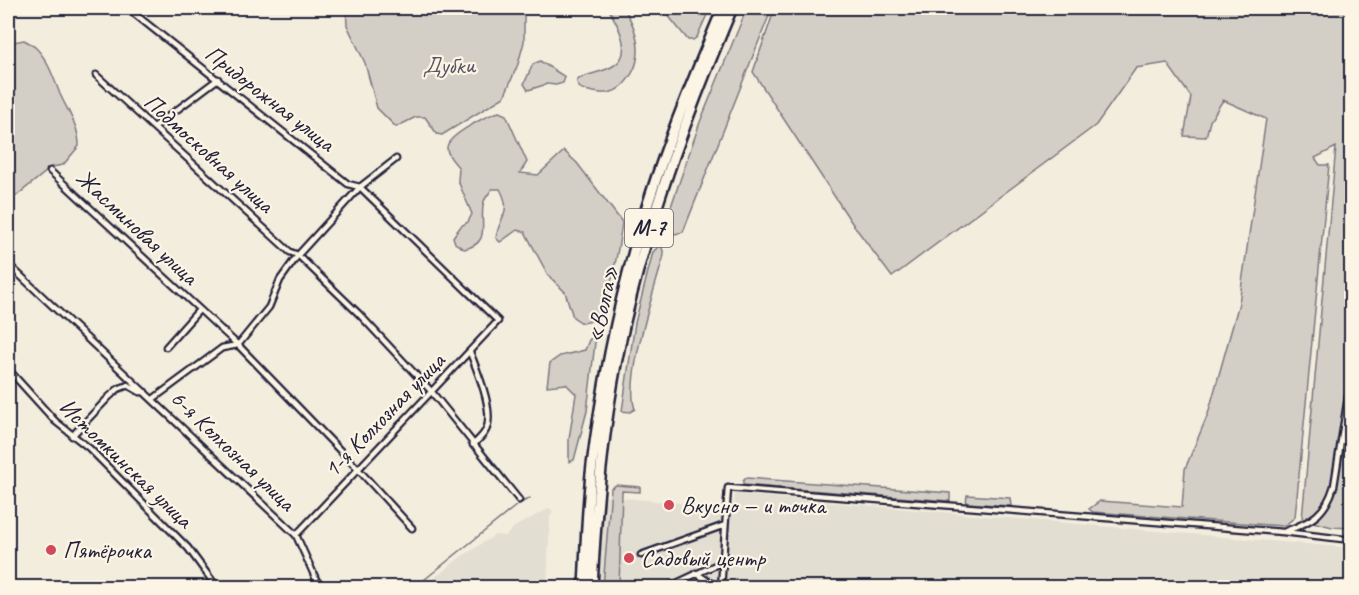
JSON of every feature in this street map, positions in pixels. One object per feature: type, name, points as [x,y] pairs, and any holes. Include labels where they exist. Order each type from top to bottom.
[{"type":"highway","name":"«Волга»","points":[[584,588],[592,466],[617,322],[654,184],[723,8]]},
{"type":"highway","name":"«Волга»","points":[[594,588],[592,576],[602,458],[620,345],[644,245],[690,107],[732,8]]},
{"type":"street","name":"Придорожная улица","points":[[130,11],[348,184],[360,187],[498,321]]},
{"type":"street","name":"Подмосковная улица","points":[[96,75],[290,252],[298,255],[358,314],[431,391],[519,500]]},
{"type":"street","points":[[154,127],[218,79]]},
{"type":"street","points":[[153,399],[222,348],[238,345],[269,307],[280,280],[298,255],[360,187],[396,159]]},
{"type":"street","name":"Жасминовая улица","points":[[50,171],[238,345],[412,528]]},
{"type":"street","name":"6-я Колхозная улица","points":[[8,264],[296,536]]},
{"type":"street","points":[[166,346],[199,310]]},
{"type":"street","name":"1-я Колхозная улица","points":[[296,536],[357,468],[498,321]]},
{"type":"street","points":[[470,351],[489,418],[486,431],[473,445]]},
{"type":"street","name":"Истомкинская улица","points":[[8,369],[55,421],[89,448],[188,548],[216,586]]},
{"type":"street","points":[[1283,532],[1314,518],[1330,499],[1352,372]]},
{"type":"street","points":[[72,436],[118,389],[129,385],[144,392]]},
{"type":"street","points":[[696,573],[719,588],[728,489],[1283,532],[1352,540]]},
{"type":"street","points":[[641,555],[725,525]]},
{"type":"street","points":[[296,536],[320,588]]},
{"type":"street","points":[[666,588],[722,562]]},
{"type":"shaded area","points":[[735,494],[1351,548],[1351,587],[595,588],[600,496],[734,508]]},
{"type":"shaded area","points":[[550,508],[553,512],[550,516],[547,587],[423,587],[461,557],[495,535],[506,536],[514,527]]},
{"type":"green space","name":"Дубки","points":[[346,8],[524,8],[524,42],[518,64],[504,97],[442,135],[437,134],[425,117],[416,117],[396,127],[377,108],[365,63],[347,25]]},
{"type":"green space","points":[[608,8],[624,8],[636,37],[637,57],[635,67],[623,85],[611,92],[598,93],[580,88],[577,80],[613,66],[623,54],[622,38]]},
{"type":"green space","points":[[662,8],[710,8],[697,37],[688,40]]},
{"type":"green space","points":[[747,8],[772,8],[683,232],[675,234],[665,224],[700,122]]},
{"type":"green space","points":[[775,8],[1351,8],[1351,528],[1332,527],[1302,519],[1336,147],[1315,158],[1320,165],[1329,165],[1295,517],[1284,526],[1093,512],[1089,509],[1100,501],[1182,507],[1185,469],[1208,414],[1239,303],[1266,119],[1223,100],[1210,121],[1206,137],[1184,136],[1191,97],[1167,63],[1136,68],[1096,125],[892,277],[852,223],[753,72]]},
{"type":"green space","points":[[24,40],[36,48],[47,64],[75,126],[79,146],[63,165],[52,167],[8,200],[8,43]]},
{"type":"green space","points":[[540,61],[565,77],[563,83],[547,84],[528,90],[524,84],[533,64]]},
{"type":"green space","points":[[499,112],[506,115],[527,162],[520,173],[538,175],[564,151],[577,163],[622,222],[607,299],[599,316],[593,320],[582,323],[573,317],[565,292],[548,275],[525,232],[517,230],[500,242],[496,238],[505,209],[504,197],[500,189],[492,189],[484,201],[483,231],[479,242],[464,249],[455,243],[453,237],[461,226],[468,222],[472,214],[458,181],[459,168],[447,151],[448,143],[468,127]]},
{"type":"green space","points":[[661,244],[664,255],[637,356],[633,395],[635,409],[630,412],[622,411],[635,323],[653,252]]},
{"type":"green space","points":[[596,334],[587,411],[574,460],[569,462],[569,439],[576,394],[566,384],[547,386],[550,363],[560,356],[585,350],[589,340]]},
{"type":"green space","points":[[746,478],[950,493],[950,501],[743,485]]},
{"type":"green space","points":[[616,485],[640,487],[640,492],[622,491],[619,587],[603,587],[611,488]]},
{"type":"green space","points":[[967,495],[1010,498],[1011,506],[966,503]]},
{"type":"waterway","points":[[414,588],[517,505],[530,498]]},
{"type":"place","name":"Вкусно — и точка","points":[[669,505]]},
{"type":"place","name":"Пятёрочка","points":[[51,550]]},
{"type":"place","name":"Садовый центр","points":[[629,558]]}]
